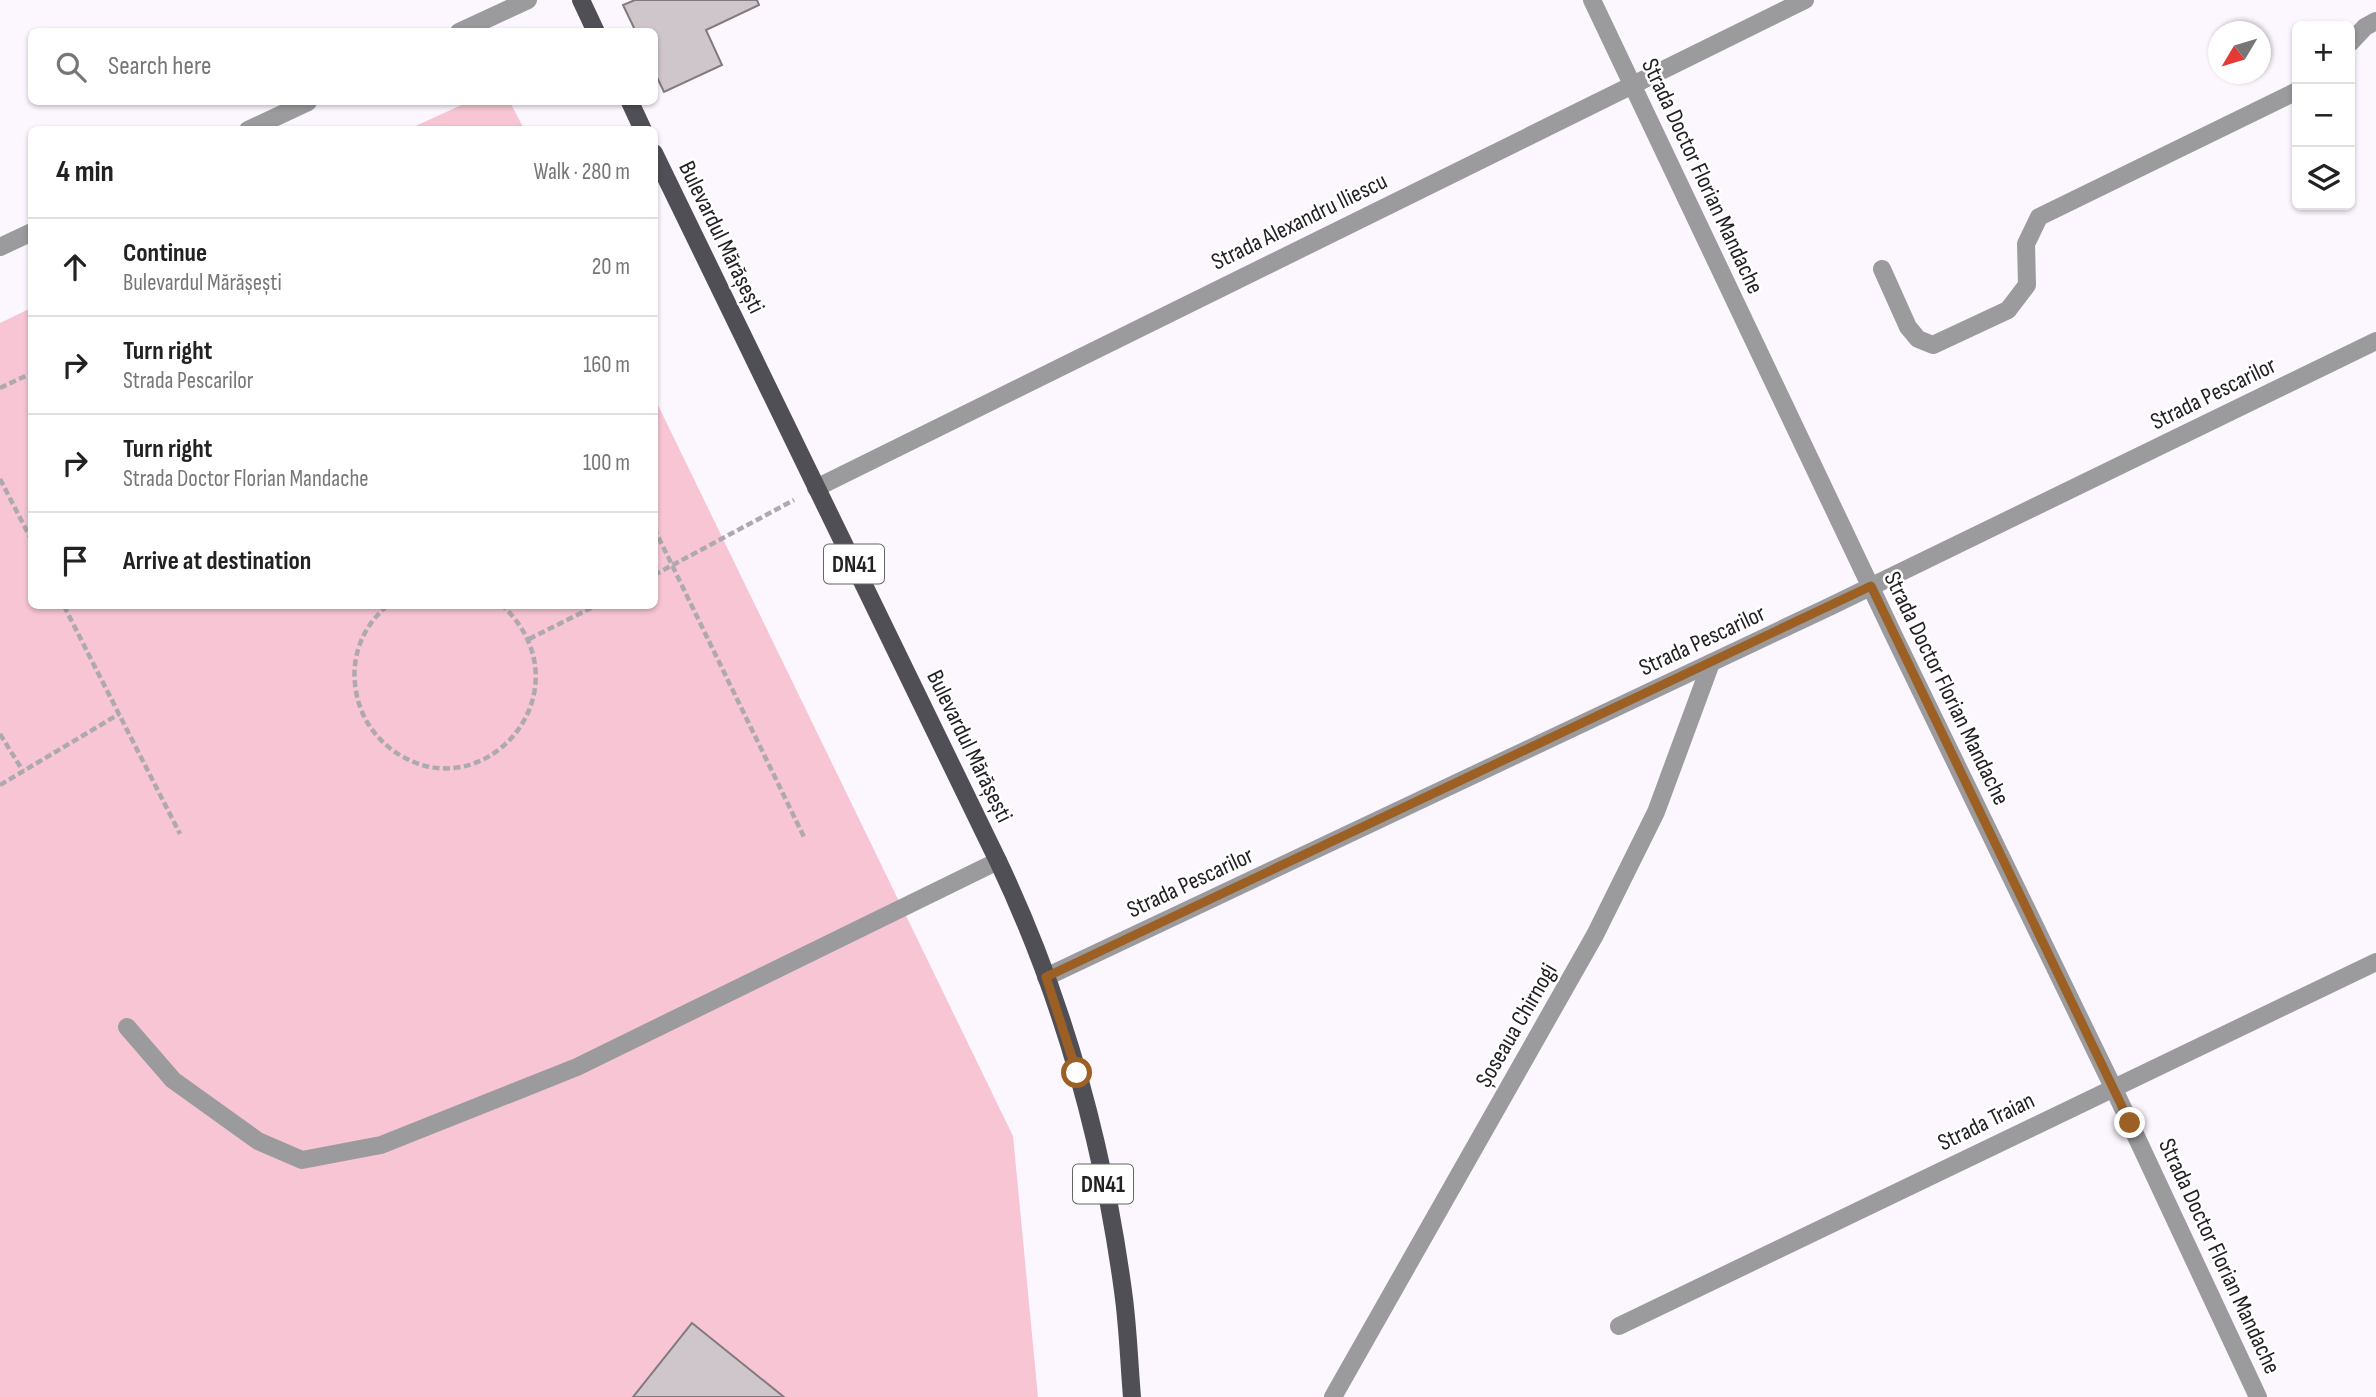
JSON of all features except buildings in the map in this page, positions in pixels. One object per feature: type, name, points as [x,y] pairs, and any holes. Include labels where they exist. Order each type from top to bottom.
[{"type":"main road","points":[[581,0],[594,28]]},
{"type":"main road","points":[[630,105],[641,126]]},
{"type":"main road","name":"Bulevardul Mărășești","points":[[658,161],[999,861],[1046,977],[1077,1073],[1101,1168],[1123,1291],[1132,1397]]},
{"type":"street","points":[[468,28],[528,0]]},
{"type":"street","name":"Strada Doctor Florian Mandache","points":[[1592,0],[2113,1087],[2258,1397]]},
{"type":"street","name":"Strada Alexandru Iliescu","points":[[816,488],[1632,83],[1805,0]]},
{"type":"street","points":[[2355,38],[2365,27],[2376,21]]},
{"type":"street","points":[[1882,269],[1908,327],[1918,340],[1933,345],[2008,310],[2027,285],[2026,244],[2039,217],[2292,94]]},
{"type":"street","points":[[257,126],[302,105]]},
{"type":"street","points":[[0,247],[28,234]]},
{"type":"street","name":"Strada Pescarilor","points":[[1046,977],[1711,663],[2376,341]]},
{"type":"street","name":"Șoseaua Chirnogi","points":[[1333,1397],[1595,935],[1656,812],[1711,663]]},
{"type":"street","points":[[127,1027],[173,1080],[258,1141],[302,1160],[381,1144],[577,1067],[999,861]]},
{"type":"street","name":"Strada Traian","points":[[1619,1326],[2376,962]]},
{"type":"path","points":[[0,388],[28,375]]},
{"type":"path","points":[[0,479],[28,533]]},
{"type":"path","points":[[658,573],[816,488]]},
{"type":"path","points":[[658,535],[804,838]]},
{"type":"path","points":[[66,609],[180,834]]},
{"type":"path","points":[[383,609],[363,634],[356,656],[354,679],[358,702],[367,723],[381,741],[399,755],[420,764],[443,768],[466,765],[487,758],[506,744],[522,727],[531,707],[536,684],[536,661],[529,639],[517,619],[506,609]]},
{"type":"path","points":[[529,639],[589,609]]},
{"type":"path","points":[[0,785],[119,714]]},
{"type":"path","points":[[0,734],[23,771]]},
{"type":"shaded area","points":[[461,105],[512,105],[522,126],[416,126]]},
{"type":"shaded area","points":[[28,309],[28,609],[658,609],[658,405],[1013,1136],[1038,1397],[0,1397],[0,323]]},
{"type":"route","points":[[1077,1073],[1046,977],[1871,586],[2130,1123]]}]
